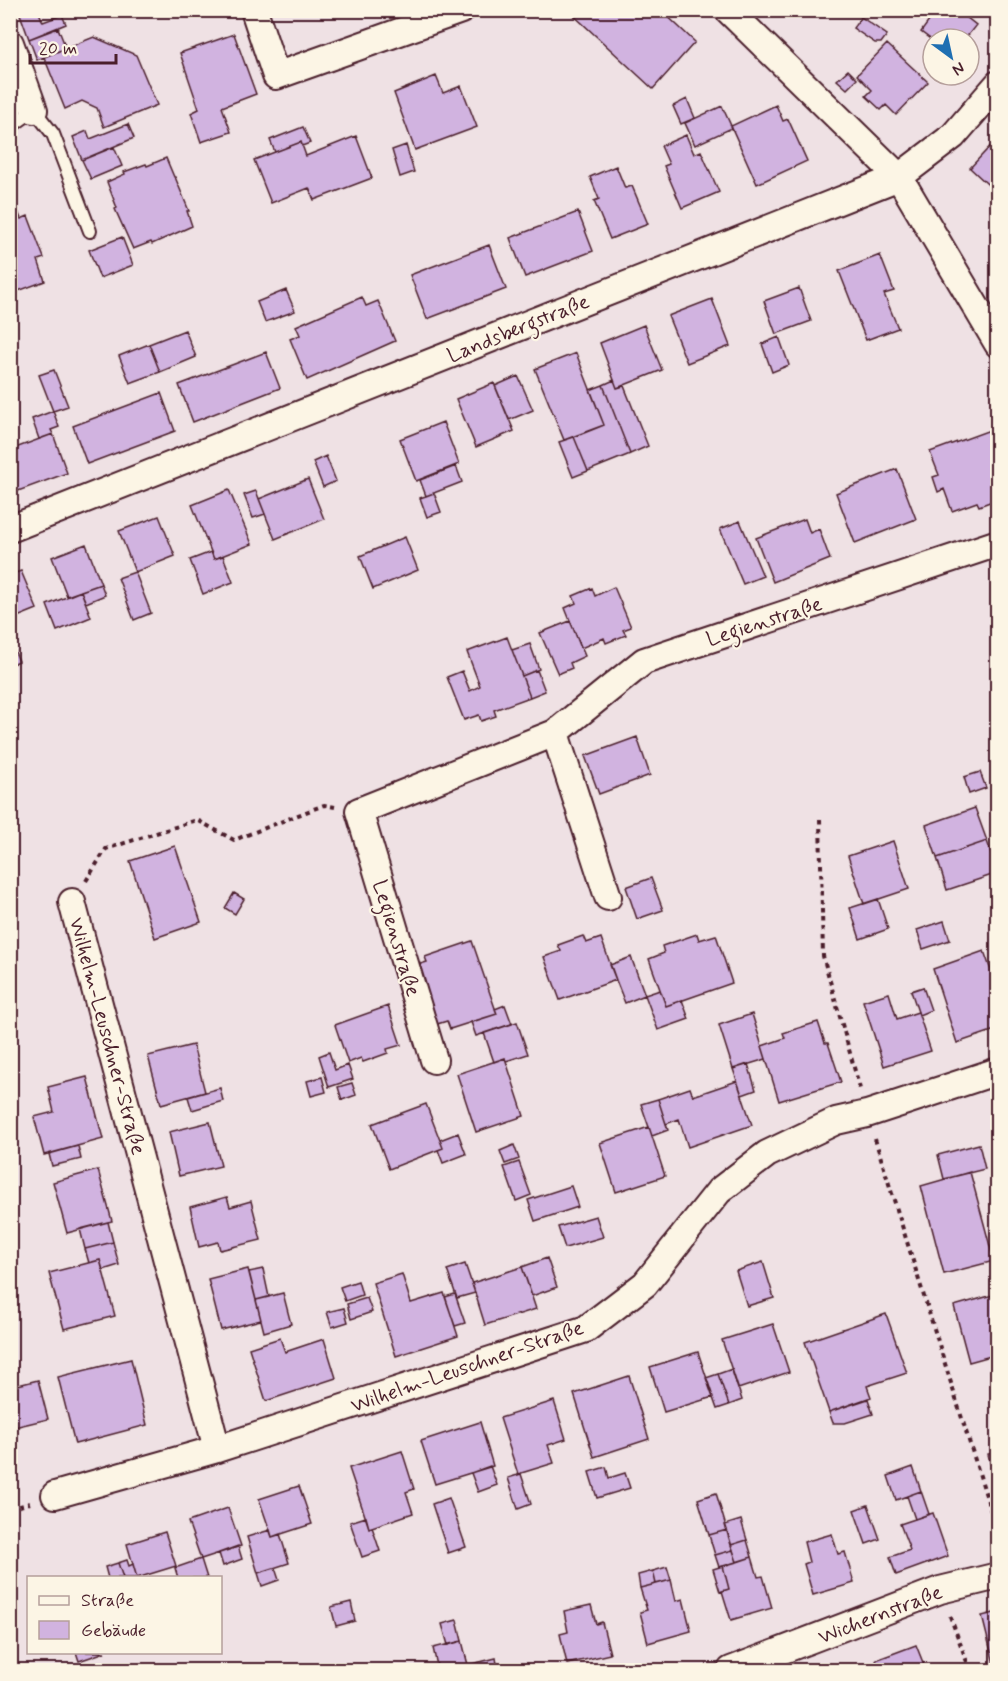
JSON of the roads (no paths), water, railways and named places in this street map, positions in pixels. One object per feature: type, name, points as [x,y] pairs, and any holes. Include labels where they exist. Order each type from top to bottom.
[{"type":"street","points":[[254,10],[276,76],[461,10]]},
{"type":"street","points":[[728,10],[898,177],[998,344]]},
{"type":"street","points":[[10,43],[34,110]]},
{"type":"street","name":"Landsbergstraße","points":[[10,529],[898,177],[953,136],[998,84]]},
{"type":"street","name":"Legienstraße","points":[[434,1060],[359,811],[555,733],[644,661],[996,550]]},
{"type":"street","points":[[555,733],[608,897]]},
{"type":"street","name":"Wilhelm-Leuschner-Straße","points":[[72,902],[218,1449]]},
{"type":"street","name":"Wilhelm-Leuschner-Straße","points":[[55,1495],[218,1449],[586,1329],[645,1284],[719,1191],[767,1154],[836,1121],[867,1114],[998,1071]]},
{"type":"street","name":"Wichernstraße","points":[[731,1671],[940,1590],[998,1576]]},
{"type":"lane","points":[[10,127],[34,110],[53,134],[90,231]]}]
